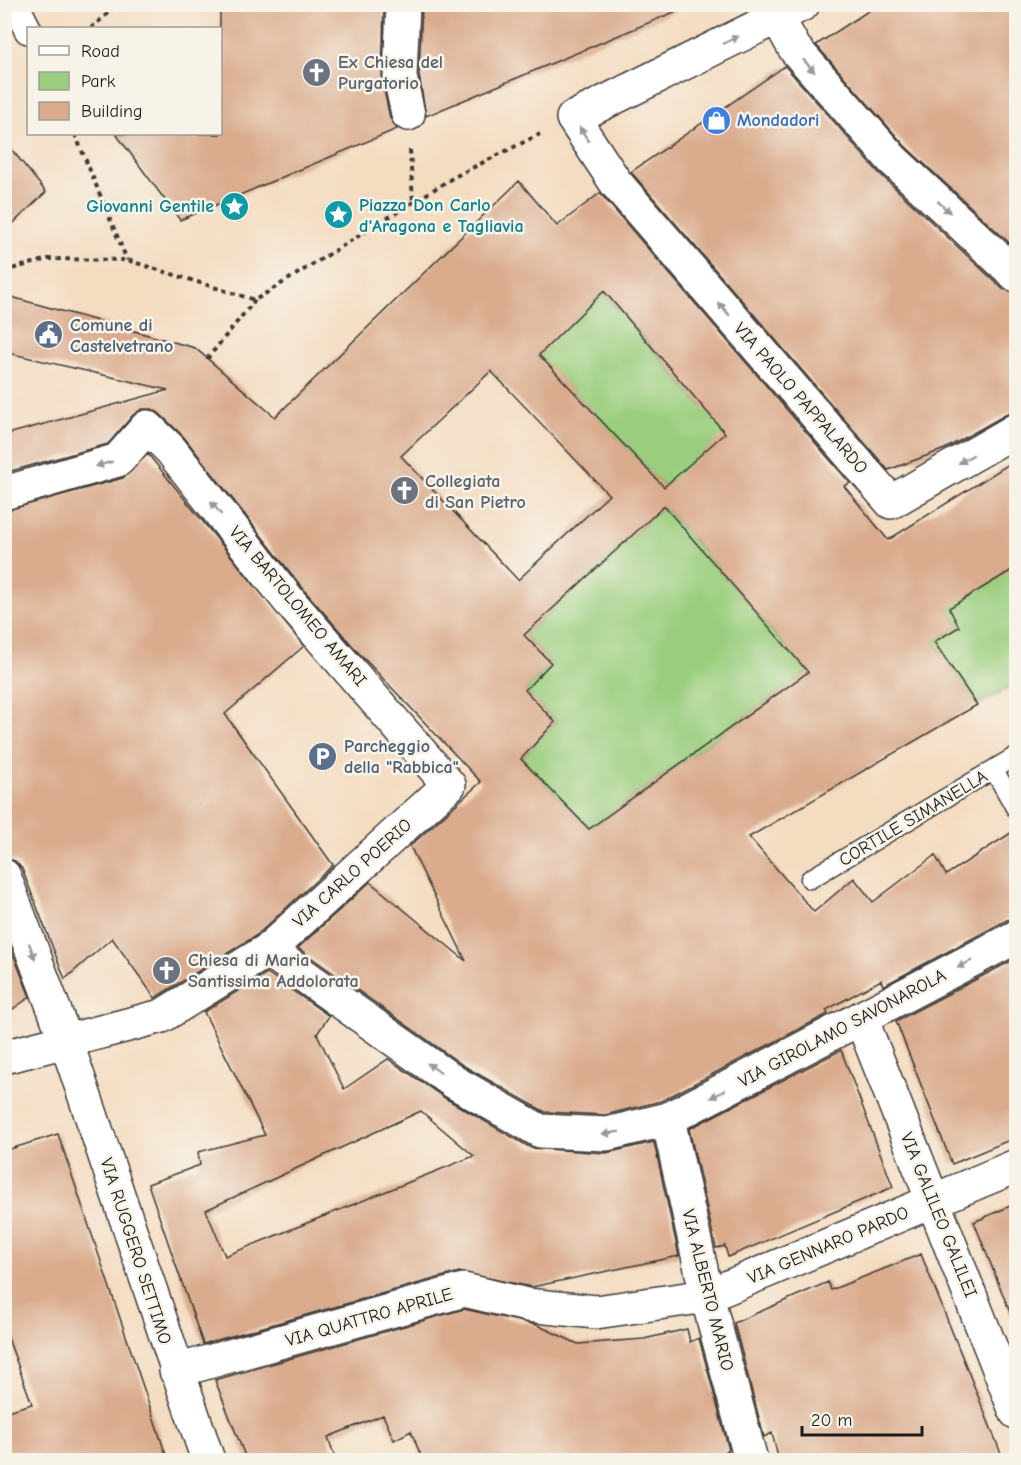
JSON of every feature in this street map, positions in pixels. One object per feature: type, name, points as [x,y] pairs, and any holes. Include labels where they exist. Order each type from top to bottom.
[{"type":"street","points":[[15,4],[27,28]]},
{"type":"street","points":[[403,4],[400,77],[408,114]]},
{"type":"street","points":[[573,118],[785,9],[795,49],[892,159],[1017,274]]},
{"type":"street","name":"VIA PAOLO PAPPALARDO","points":[[573,118],[616,183],[891,502],[1017,430]]},
{"type":"street","name":"VIA BARTOLOMEO AMARI","points":[[4,493],[118,460],[147,427],[171,449],[290,602],[449,785]]},
{"type":"street","name":"VIA CARLO POERIO","points":[[4,1057],[162,1016],[268,950],[449,785]]},
{"type":"street","name":"VIA RUGGERO SETTIMO","points":[[4,876],[66,1041],[208,1461]]},
{"type":"street","name":"VIA GIROLAMO SAVONAROLA","points":[[268,950],[454,1082],[540,1131],[607,1134],[668,1119],[1017,937]]},
{"type":"street","name":"VIA GALILEO GALILEI","points":[[861,1018],[1017,1412]]},
{"type":"street","name":"VIA ALBERTO MARIO","points":[[668,1119],[746,1459]]},
{"type":"street","name":"VIA GENNARO PARDO","points":[[707,1296],[1017,1166]]},
{"type":"street","name":"VIA QUATTRO APRILE","points":[[176,1371],[464,1290],[527,1305],[596,1312],[707,1296]]},
{"type":"lane","name":"CORTILE SIMANELLA","points":[[810,879],[1017,756]]},
{"type":"lane","points":[[993,770],[1017,809]]},
{"type":"path","points":[[92,27],[119,4]]},
{"type":"path","points":[[408,114],[413,203]]},
{"type":"path","points":[[207,359],[255,300],[454,177],[573,118]]},
{"type":"path","points":[[75,135],[127,260]]},
{"type":"path","points":[[4,270],[48,259],[127,260],[255,300]]},
{"type":"green space","points":[[603,291],[702,406],[755,414],[664,487],[538,355]]},
{"type":"green space","points":[[664,506],[808,672],[589,829],[521,759],[555,722],[525,690],[551,663],[524,635]]},
{"type":"green space","points":[[1016,564],[1016,684],[977,705],[934,642],[959,627],[947,605]]},
{"type":"building","points":[[220,4],[384,4],[382,81],[390,118],[397,129],[180,220],[117,135],[222,135],[222,27],[220,27]]},
{"type":"building","points":[[422,4],[691,5],[426,116],[419,75]]},
{"type":"building","points":[[879,4],[1017,4],[1017,250],[905,146],[816,45]]},
{"type":"building","points":[[785,66],[879,173],[1003,289],[1017,293],[1017,411],[1007,414],[945,449],[888,470],[631,172]]},
{"type":"building","points":[[4,140],[46,192],[4,232]]},
{"type":"building","points":[[519,181],[557,226],[600,193],[850,483],[844,486],[888,540],[1017,459],[1017,567],[949,608],[959,627],[934,642],[977,705],[749,837],[814,912],[854,878],[873,902],[935,855],[946,875],[1017,829],[1017,918],[1007,920],[883,986],[881,980],[826,1010],[828,1014],[661,1101],[605,1115],[545,1112],[464,1066],[298,948],[370,882],[466,961],[410,846],[481,782],[357,651],[304,590],[183,436],[159,413],[152,409],[142,409],[133,415],[108,444],[4,473],[4,435],[168,390],[4,352],[4,295],[195,348],[275,417]],"holes":[[[604,291],[725,433],[664,487],[539,355]],[[491,371],[609,495],[518,580],[401,456]],[[664,506],[808,672],[589,829],[521,759],[555,722],[525,690],[551,663],[524,635]]]},
{"type":"building","points":[[148,454],[304,646],[225,714],[333,865],[257,935],[155,998],[112,938],[65,979],[22,869],[15,861],[4,858],[4,511],[123,478]]},
{"type":"building","points":[[4,931],[30,997],[4,1015]]},
{"type":"building","points":[[1017,958],[1017,1137],[952,1164],[896,1021]]},
{"type":"building","points":[[267,973],[329,1016],[317,1034],[344,1089],[388,1059],[445,1098],[531,1148],[606,1153],[654,1142],[679,1256],[532,1287],[459,1272],[203,1344],[148,1184],[200,1165],[198,1152],[265,1135],[204,1012]],"holes":[[[421,1111],[474,1156],[225,1256],[206,1210]]]},
{"type":"building","points":[[841,1050],[893,1187],[728,1257],[725,1246],[716,1248],[689,1129]]},
{"type":"building","points":[[58,1134],[168,1461],[4,1461],[4,1412],[32,1404],[4,1327],[4,1151]]},
{"type":"building","points":[[1017,1203],[1017,1325],[1015,1325],[974,1222]]},
{"type":"building","points":[[921,1254],[1004,1461],[779,1461],[772,1433],[764,1437],[734,1323],[828,1282],[831,1290]]},
{"type":"building","points":[[464,1309],[537,1325],[578,1344],[644,1339],[687,1329],[690,1342],[699,1338],[729,1450],[700,1461],[423,1461],[411,1431],[394,1440],[383,1415],[328,1437],[336,1461],[247,1461],[215,1380]]},
{"type":"place","name":"Ex Chiesa del Purgatorio","points":[[317,72]]},
{"type":"place","name":"Mondadori","points":[[716,120]]},
{"type":"place","name":"Giovanni Gentile","points":[[235,206]]},
{"type":"place","name":"Piazza Don Carlo d'Aragona e Tagliavia","points":[[338,215]]},
{"type":"place","name":"Comune di Castelvetrano","points":[[49,335]]},
{"type":"place","name":"Collegiata di San Pietro","points":[[404,491]]},
{"type":"place","name":"Parcheggio della \"Rabbica\"","points":[[323,756]]},
{"type":"place","name":"Chiesa di Maria Santissima Addolorata","points":[[167,970]]}]
